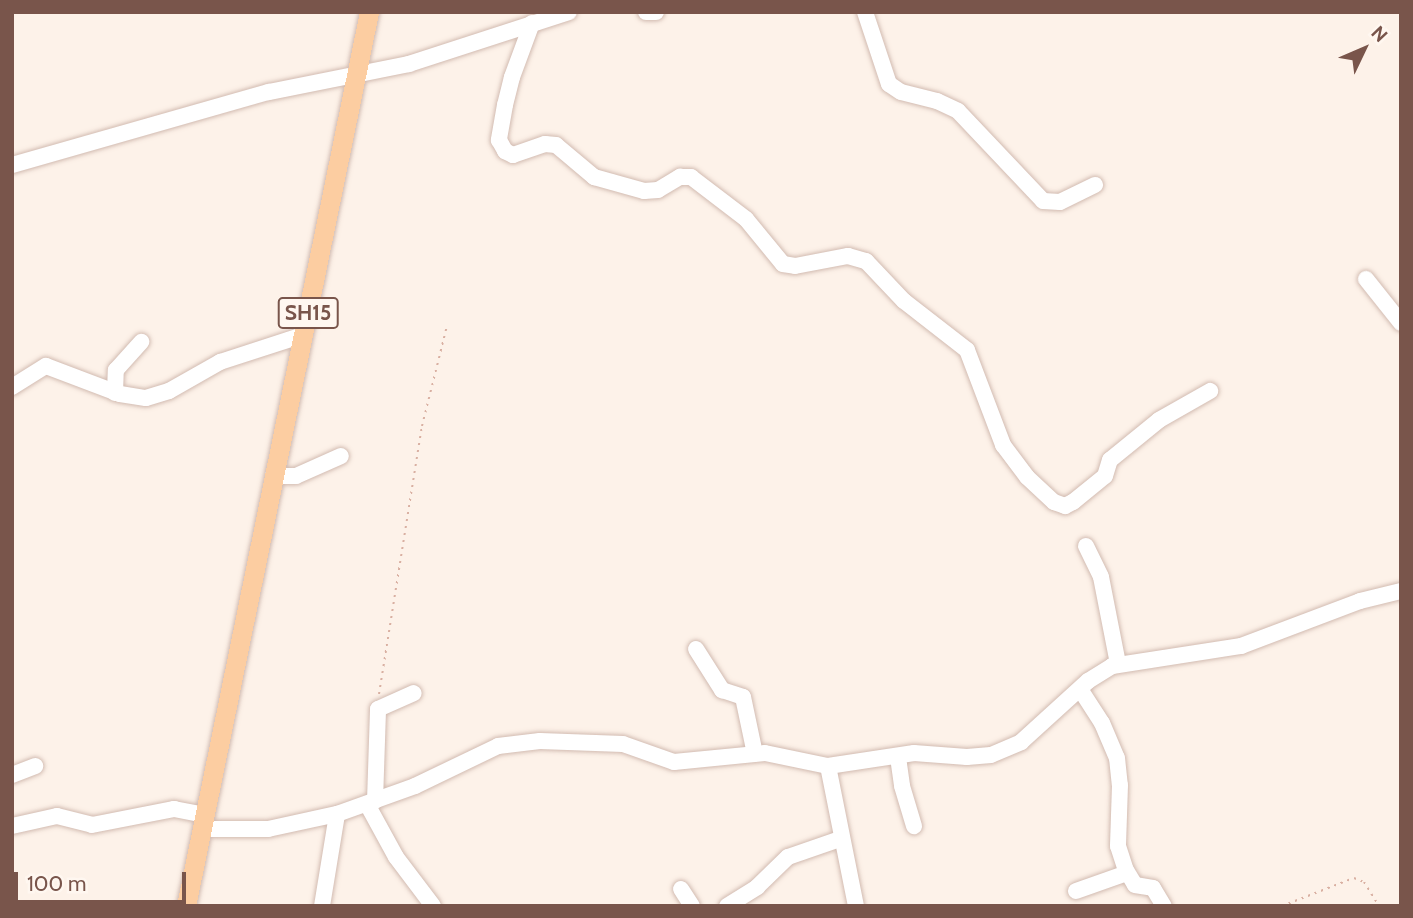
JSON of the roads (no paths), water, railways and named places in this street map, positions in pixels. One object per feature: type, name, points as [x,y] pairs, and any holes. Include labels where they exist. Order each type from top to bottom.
[{"type":"main road","name":"SH15","points":[[186,906],[369,12]]},
{"type":"street","points":[[12,165],[257,95],[409,64],[569,12]]},
{"type":"street","points":[[646,12],[656,12]]},
{"type":"street","points":[[865,12],[889,84],[901,92],[937,101],[958,111],[1043,201],[1060,202],[1095,184]]},
{"type":"street","points":[[532,23],[512,77],[505,105],[499,140],[505,151],[518,154],[545,144],[556,145],[594,177],[644,191],[658,190],[680,177],[691,177],[746,219],[783,264],[795,267],[848,256],[866,261],[904,300],[967,350],[1003,445],[1027,477],[1054,502],[1065,506],[1073,502],[1105,476],[1108,463],[1159,420],[1210,391]]},
{"type":"street","points":[[1366,279],[1401,323]]},
{"type":"street","points":[[12,387],[46,366],[115,393],[134,397],[159,395],[205,369],[303,335]]},
{"type":"street","points":[[115,393],[116,370],[141,342]]},
{"type":"street","points":[[273,476],[296,476],[341,456]]},
{"type":"street","points":[[1086,546],[1101,578],[1118,664]]},
{"type":"street","points":[[12,826],[57,816],[92,825],[166,810],[182,810],[202,822],[268,829],[337,814],[371,802],[415,786],[487,750],[540,741],[618,743],[674,762],[773,753],[828,766],[926,753],[975,757],[1001,753],[1021,742],[1102,671],[1118,664],[1241,646],[1360,601],[1401,591]]},
{"type":"street","points":[[696,649],[722,690],[743,697],[755,754]]},
{"type":"street","points":[[1080,689],[1102,723],[1117,758],[1120,785],[1118,846],[1127,873],[1135,885],[1153,888],[1164,906]]},
{"type":"street","points":[[414,693],[378,709],[371,802],[396,857],[433,906]]},
{"type":"street","points":[[898,757],[902,786],[914,826]]},
{"type":"street","points":[[12,775],[35,766]]},
{"type":"street","points":[[828,766],[840,839],[856,906]]},
{"type":"street","points":[[322,906],[337,814]]},
{"type":"street","points":[[727,906],[757,887],[788,857],[840,839]]},
{"type":"street","points":[[1076,891],[1127,873]]},
{"type":"street","points":[[681,889],[692,906]]}]
